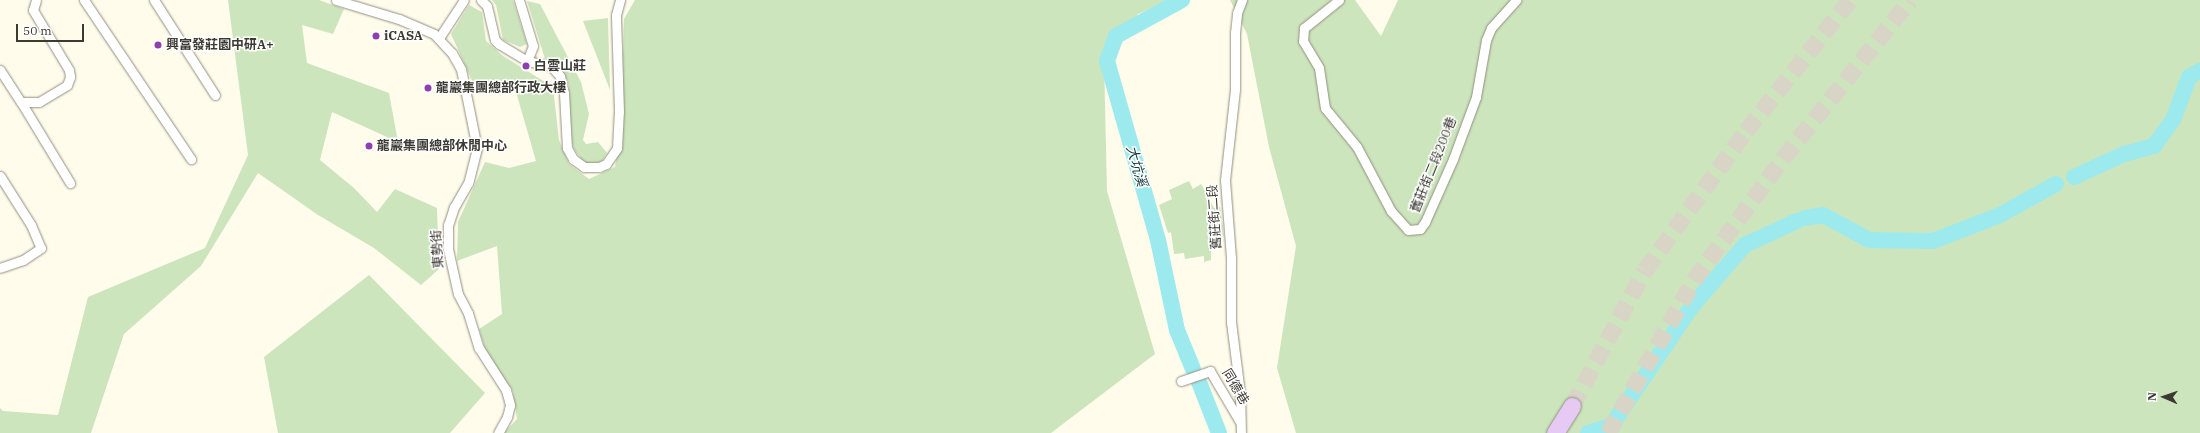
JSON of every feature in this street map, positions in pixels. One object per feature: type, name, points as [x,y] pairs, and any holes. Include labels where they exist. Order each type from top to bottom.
[{"type":"highway","points":[[1555,433],[1572,406]]},
{"type":"street","points":[[21,102],[39,102],[67,85],[70,77],[69,70],[33,10],[36,0]]},
{"type":"street","points":[[84,0],[191,159]]},
{"type":"street","points":[[154,0],[215,95]]},
{"type":"street","name":"東勢街","points":[[336,0],[405,21],[439,38],[461,69],[467,89],[477,148],[468,183],[454,207],[448,225],[451,269],[479,348],[506,390],[510,405],[507,417],[498,433]]},
{"type":"street","points":[[439,38],[464,0]]},
{"type":"street","points":[[481,0],[487,6],[496,40],[527,61],[551,66],[560,76],[564,94],[565,138],[567,148],[573,159],[584,166],[599,167],[606,164],[617,148],[619,129],[616,15],[620,0]]},
{"type":"street","points":[[519,0],[533,46],[527,61]]},
{"type":"street","name":"舊莊街二段","points":[[1241,433],[1231,322],[1232,258],[1225,180],[1235,90],[1235,33],[1242,0]]},
{"type":"street","name":"舊莊街二段200巷","points":[[1339,0],[1304,28],[1303,40],[1319,68],[1325,108],[1358,147],[1391,211],[1408,230],[1420,229],[1425,222],[1453,160],[1476,97],[1486,40],[1491,28],[1516,0]]},
{"type":"street","points":[[0,70],[70,183]]},
{"type":"street","points":[[0,176],[31,225],[41,248],[23,260],[0,268]]},
{"type":"street","name":"同德巷","points":[[1181,381],[1210,371],[1241,423]]},
{"type":"green space","points":[[228,0],[319,0],[344,9],[333,34],[302,25],[307,63],[389,93],[398,142],[332,112],[320,160],[354,188],[377,212],[395,189],[437,208],[439,269],[421,285],[374,248],[318,215],[258,173],[201,266],[124,334],[91,433],[0,433],[0,408],[3,411],[58,415],[88,297],[205,248],[248,155]]},
{"type":"green space","points":[[492,0],[513,0],[527,44],[520,47],[503,40],[496,5]]},
{"type":"green space","points":[[635,0],[1170,0],[1138,14],[1104,61],[1107,191],[1155,354],[1051,433],[504,433],[517,419],[513,391],[487,355],[479,329],[502,314],[497,246],[457,261],[458,222],[485,162],[509,168],[536,161],[514,85],[488,88],[474,85],[451,34],[469,5],[482,12],[486,41],[503,56],[553,87],[559,140],[569,164],[589,179],[615,167],[621,125],[624,19]]},
{"type":"green space","points":[[1230,0],[1355,0],[1381,36],[1398,0],[2200,0],[2200,433],[1296,433],[1277,368],[1296,246],[1269,147],[1247,34]]},
{"type":"green space","points":[[527,1],[540,4],[581,82],[589,114],[583,140],[586,144],[598,142],[607,153],[602,161],[591,165],[583,161],[574,149],[570,137],[569,85],[545,59]]},
{"type":"green space","points":[[608,18],[610,90],[583,21]]},
{"type":"green space","points":[[1189,181],[1193,189],[1201,184],[1214,208],[1220,207],[1224,236],[1211,237],[1211,260],[1204,262],[1204,256],[1185,259],[1184,253],[1174,254],[1171,232],[1168,233],[1159,205],[1172,199],[1169,190]]},
{"type":"green space","points":[[369,275],[485,393],[450,433],[278,433],[264,357]]},
{"type":"waterway","name":"大坑溪","points":[[1182,0],[1116,36],[1107,61],[1158,240],[1177,330],[1193,369]]},
{"type":"waterway","points":[[2074,177],[2124,154],[2154,146],[2173,120],[2189,77],[2200,71]]},
{"type":"waterway","points":[[1805,218],[1823,215],[1869,240],[1933,241],[2000,215],[2056,184]]},
{"type":"waterway","points":[[1588,433],[1611,426],[1693,305],[1745,245],[1797,221]]},
{"type":"waterway","name":"大坑溪","points":[[1199,382],[1219,433]]},
{"type":"tunnel","points":[[1572,406],[1645,270],[1746,131],[1850,0]]},
{"type":"tunnel","points":[[1608,433],[1694,280],[1783,158],[1910,0]]},
{"type":"place","name":"iCASA","points":[[376,36]]},
{"type":"place","name":"興富發莊園中研A+","points":[[158,45]]},
{"type":"place","name":"白雲山莊","points":[[526,66]]},
{"type":"place","name":"龍巖集團總部行政大樓","points":[[428,88]]},
{"type":"place","name":"龍巖集團總部休閒中心","points":[[369,146]]}]
